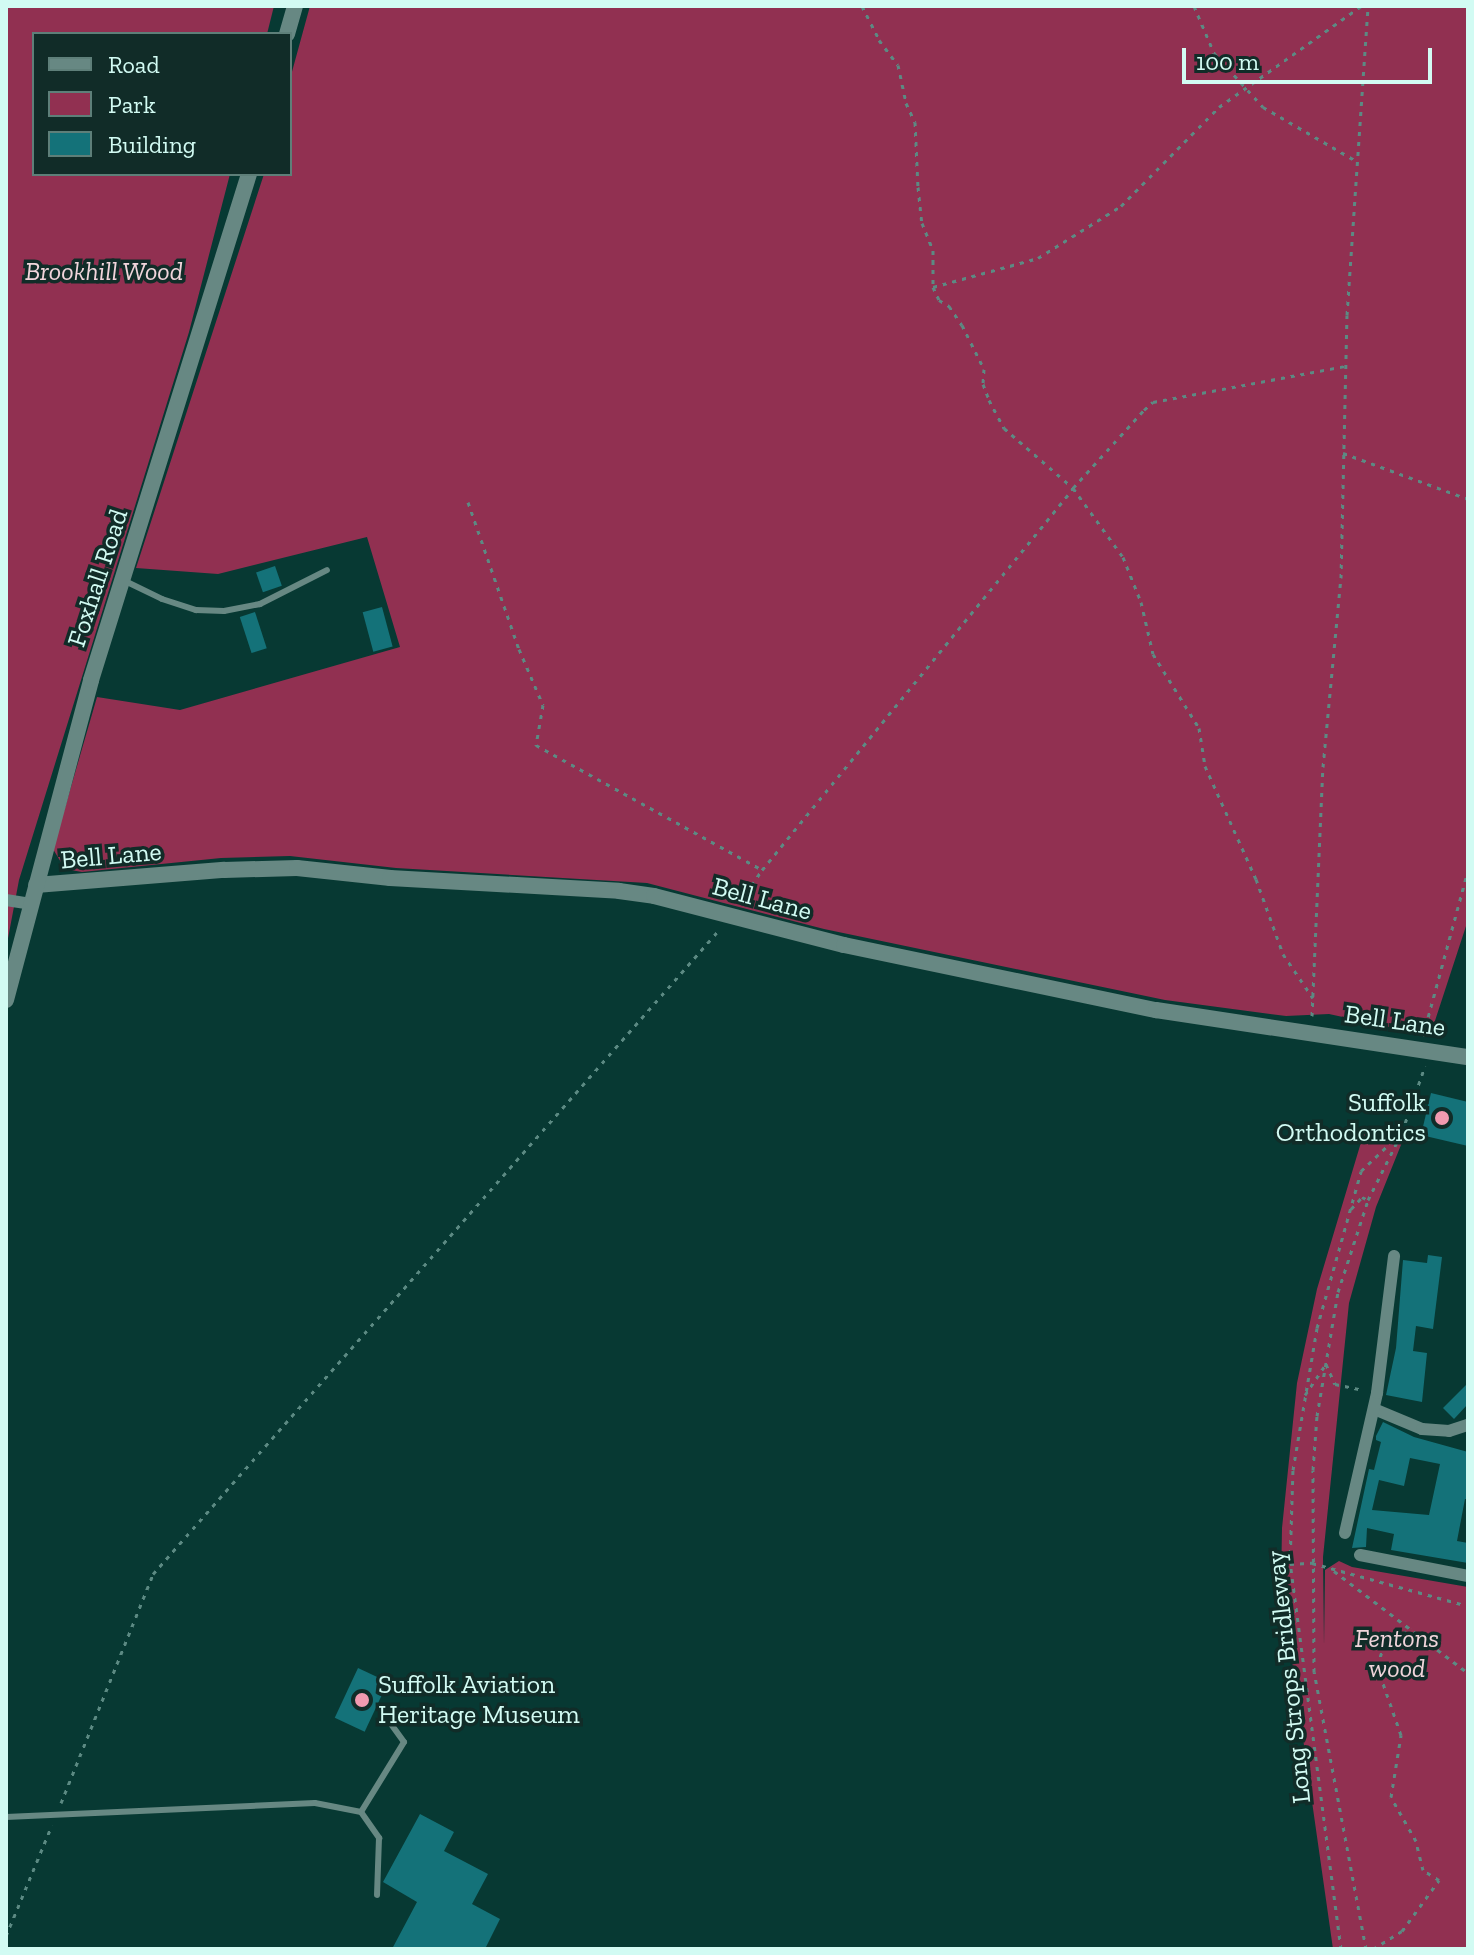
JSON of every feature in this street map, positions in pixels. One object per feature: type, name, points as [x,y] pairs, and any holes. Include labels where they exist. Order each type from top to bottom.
[{"type":"street","points":[[288,32],[295,6]]},
{"type":"street","name":"Foxhall Road","points":[[6,1000],[122,579],[248,176]]},
{"type":"street","name":"Bell Lane","points":[[36,885],[245,868],[297,868],[390,878],[619,891],[733,915],[844,945],[1156,1010],[1422,1047],[1468,1057]]},
{"type":"street","points":[[6,900],[31,904]]},
{"type":"street","points":[[1345,1533],[1377,1393],[1394,1256]]},
{"type":"street","points":[[1374,1409],[1422,1429],[1449,1431],[1468,1425]]},
{"type":"street","points":[[1360,1555],[1468,1576]]},
{"type":"lane","points":[[122,579],[162,599],[196,610],[224,611],[260,604],[327,570]]},
{"type":"lane","points":[[361,1812],[404,1742],[390,1723]]},
{"type":"lane","points":[[6,1817],[315,1803],[361,1812],[379,1838],[377,1895]]},
{"type":"path","points":[[862,6],[879,40],[898,65],[906,103],[915,122],[918,187],[922,223],[933,250],[933,287],[939,300],[949,306],[962,325],[984,369],[983,384],[1004,428],[1073,488],[1123,557],[1141,602],[1153,654],[1199,728],[1205,766],[1256,879],[1283,954],[1313,998],[1323,767],[1341,578],[1345,366],[1368,6]]},
{"type":"path","points":[[1194,6],[1214,53],[1263,107],[1288,125],[1358,162]]},
{"type":"path","points":[[933,287],[1038,258],[1121,206],[1219,107],[1361,6]]},
{"type":"path","points":[[6,1936],[153,1574],[733,915],[762,870],[1073,488],[1153,402],[1345,366]]},
{"type":"path","points":[[1343,453],[1468,499]]},
{"type":"path","points":[[468,502],[519,649],[543,705],[536,745],[762,870]]},
{"type":"path","name":"Long Strops Bridleway","points":[[1341,1949],[1290,1564],[1293,1470],[1302,1398],[1348,1213],[1361,1171],[1402,1132],[1426,1061],[1422,1047],[1468,870]]},
{"type":"path","points":[[1366,1949],[1314,1672],[1313,1470],[1338,1292],[1368,1200],[1402,1132]]},
{"type":"path","points":[[1348,1213],[1362,1197],[1368,1200]]},
{"type":"path","points":[[1326,1364],[1335,1384],[1377,1393]]},
{"type":"path","points":[[1302,1398],[1326,1364]]},
{"type":"path","points":[[1290,1564],[1312,1563],[1468,1606]]},
{"type":"path","points":[[1331,1568],[1468,1673]]},
{"type":"path","points":[[1373,1949],[1402,1931],[1439,1880],[1423,1870],[1416,1841],[1391,1797],[1401,1735],[1377,1666],[1385,1643],[1411,1629]]},
{"type":"green space","name":"Brookhill Wood","points":[[6,6],[274,6],[268,32],[32,32],[32,176],[229,176],[189,332],[19,880],[6,949]]},
{"type":"green space","points":[[310,6],[1468,6],[1468,920],[1430,1036],[1329,1014],[1286,1016],[1165,1000],[824,929],[647,883],[396,868],[290,856],[221,858],[82,872],[65,869],[53,849],[97,697],[180,710],[400,647],[367,537],[218,574],[136,568],[263,176],[292,176],[292,72]]},
{"type":"green space","name":"Fentons wood","points":[[1365,1129],[1405,1135],[1376,1207],[1349,1303],[1323,1557],[1324,1645],[1325,1570],[1339,1561],[1352,1567],[1468,1587],[1468,1949],[1333,1949],[1281,1584],[1282,1528],[1297,1383],[1317,1289]]},
{"type":"building","points":[[275,566],[282,586],[263,592],[256,573]]},
{"type":"building","points":[[382,607],[393,647],[373,652],[363,612]]},
{"type":"building","points":[[255,612],[267,648],[252,653],[240,617]]},
{"type":"building","name":"Suffolk Orthodontics","points":[[1431,1093],[1468,1102],[1468,1146],[1421,1135]]},
{"type":"building","points":[[1428,1255],[1442,1257],[1433,1329],[1416,1326],[1413,1351],[1427,1353],[1422,1402],[1386,1395],[1396,1348],[1403,1260],[1427,1263]]},
{"type":"building","points":[[1468,1383],[1468,1404],[1454,1419],[1443,1408]]},
{"type":"building","points":[[1383,1422],[1414,1437],[1468,1452],[1468,1499],[1465,1499],[1457,1541],[1468,1543],[1468,1563],[1391,1550],[1394,1534],[1367,1528],[1366,1547],[1352,1548],[1369,1469],[1374,1470],[1381,1442],[1376,1440]],"holes":[[[1410,1458],[1440,1464],[1429,1515],[1372,1510],[1379,1480],[1404,1486]]]},
{"type":"building","name":"Suffolk Aviation Heritage Museum","points":[[358,1668],[388,1682],[365,1732],[335,1718]]},
{"type":"building","points":[[420,1814],[454,1832],[444,1851],[488,1874],[472,1904],[500,1919],[485,1949],[392,1949],[417,1902],[383,1882]]},
{"type":"place","name":"Suffolk Orthodontics","points":[[1442,1118]]},
{"type":"place","name":"Suffolk Aviation Heritage Museum","points":[[362,1700]]}]
